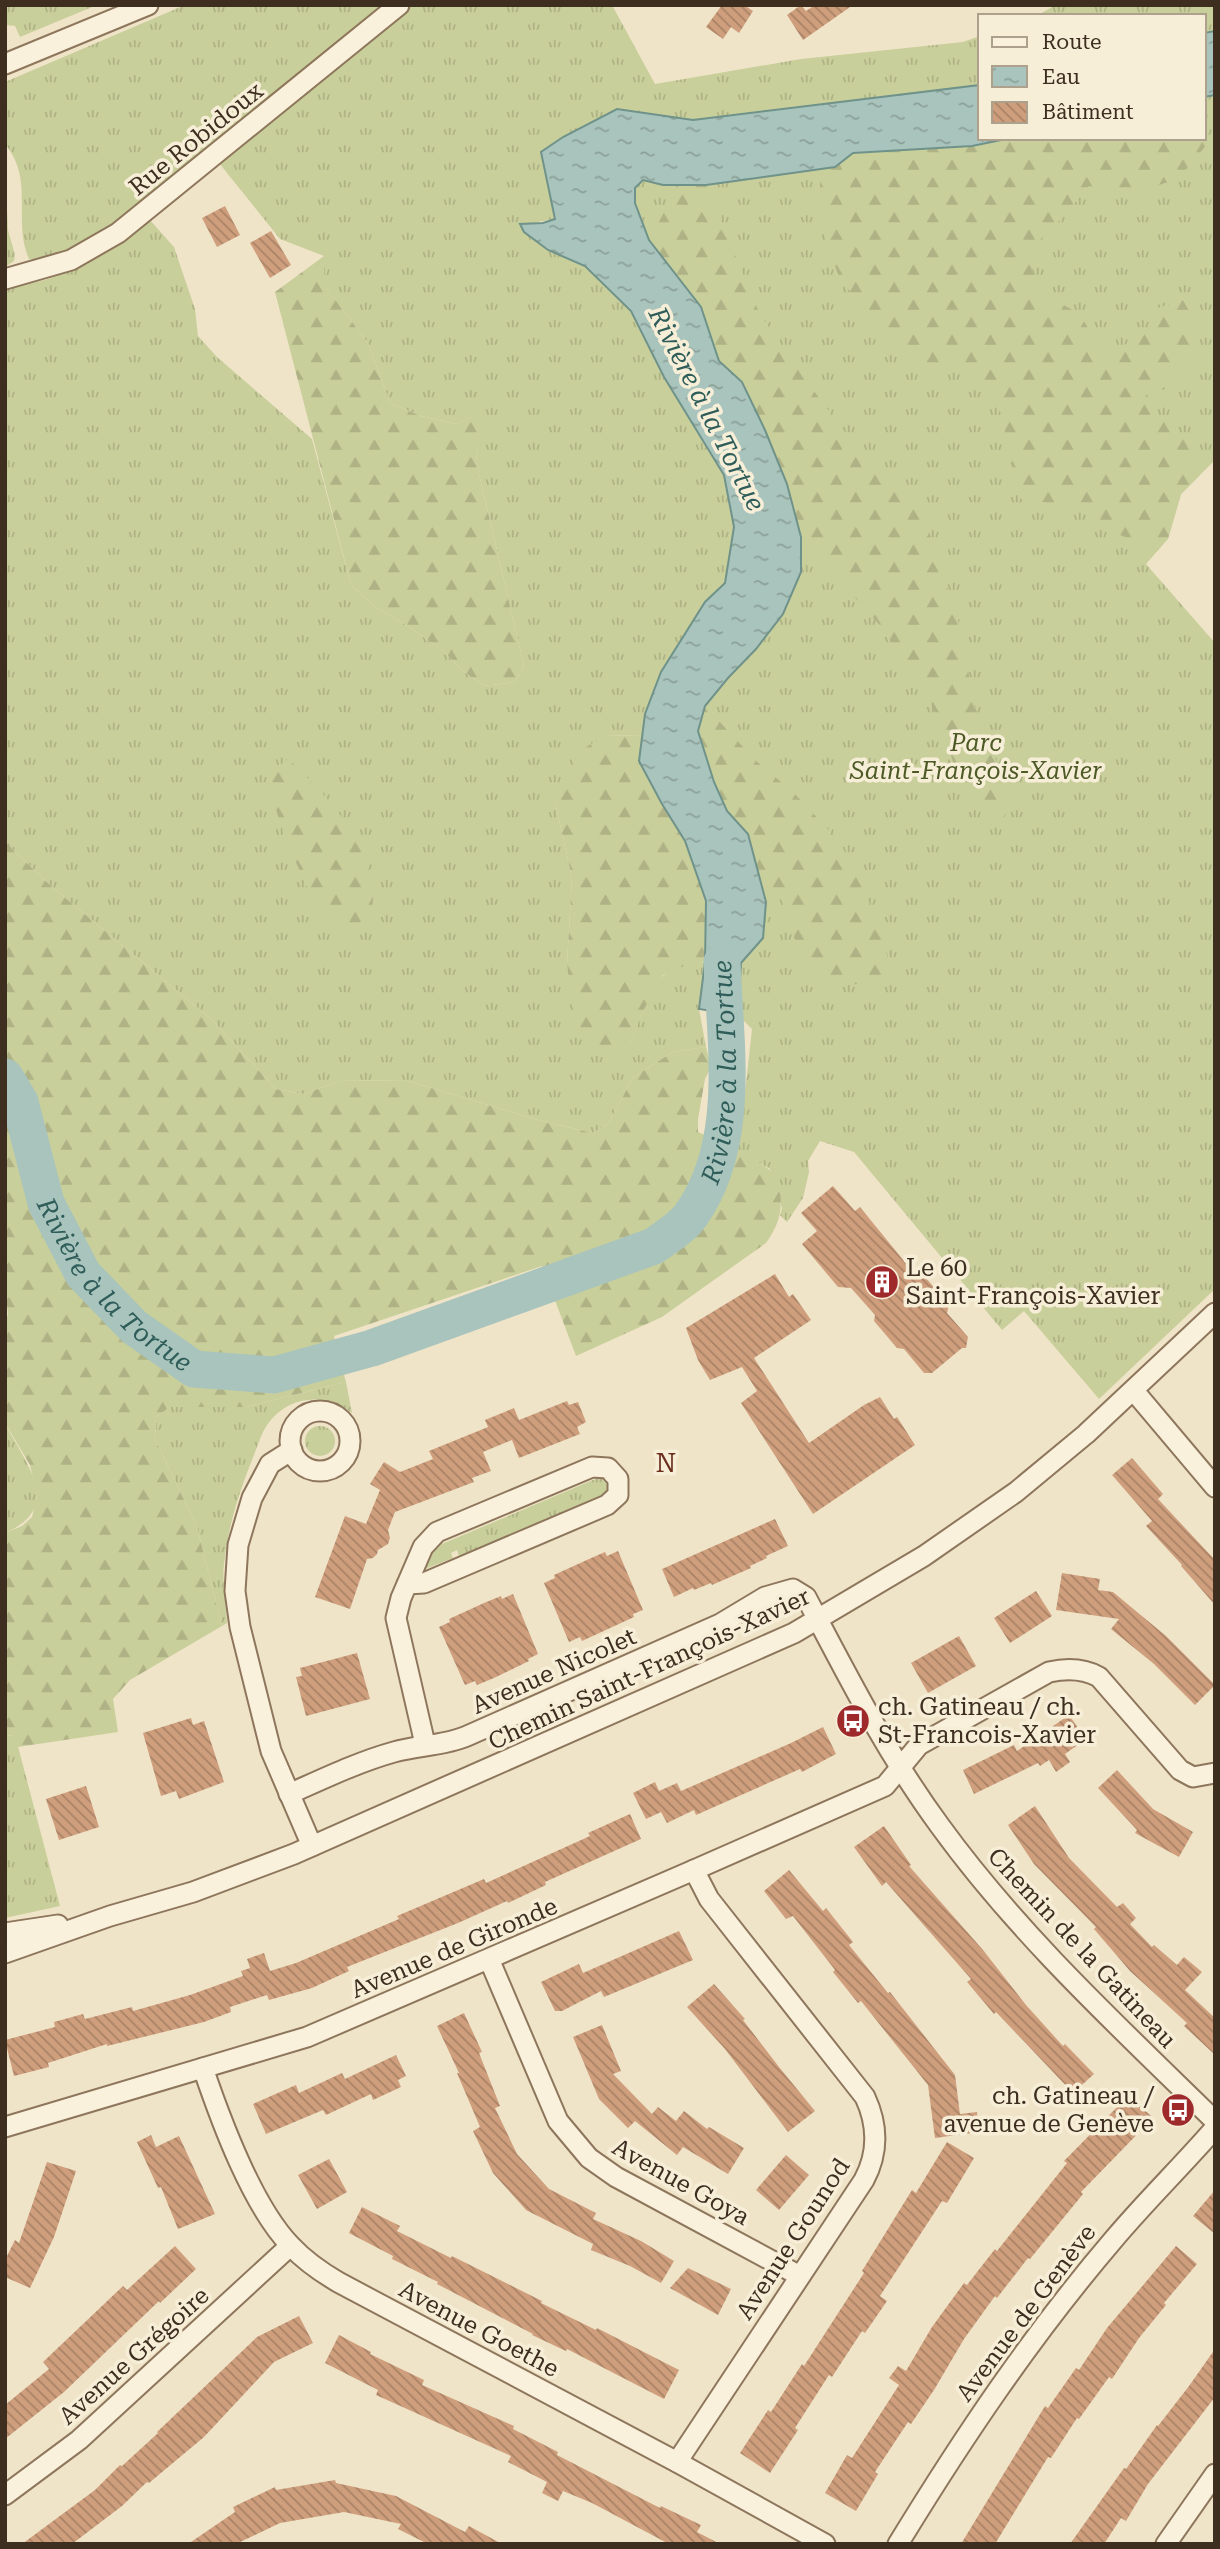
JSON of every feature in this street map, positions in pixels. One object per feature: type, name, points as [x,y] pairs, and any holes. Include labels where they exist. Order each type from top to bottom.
[{"type":"street","points":[[5,64],[148,5]]},
{"type":"street","name":"Rue Robidoux","points":[[5,279],[71,260],[118,233],[399,5]]},
{"type":"street","name":"Chemin Saint-François-Xavier","points":[[5,1953],[110,1916],[193,1892],[312,1846],[719,1667],[817,1620],[925,1556],[1040,1474],[1215,1313]]},
{"type":"street","points":[[1133,1391],[1215,1487]]},
{"type":"street","points":[[292,1450],[270,1464],[256,1489],[239,1545],[235,1582],[238,1618],[271,1751],[312,1846]]},
{"type":"street","points":[[407,1584],[424,1583],[607,1505],[618,1495],[618,1479],[608,1468],[592,1467],[437,1532],[423,1547],[407,1584],[398,1607],[396,1625],[425,1744]]},
{"type":"street","name":"Avenue Nicolet","points":[[289,1794],[379,1757],[425,1744],[457,1741],[720,1624],[777,1592],[793,1589],[803,1594],[817,1620]]},
{"type":"street","name":"Chemin de la Gatineau","points":[[817,1620],[859,1698],[940,1827],[1015,1918],[1084,1993],[1215,2121]]},
{"type":"street","name":"Avenue de Gironde","points":[[5,2127],[307,2037],[694,1870],[885,1786],[913,1750],[1041,1675],[1069,1669],[1090,1673],[1108,1685],[1185,1775],[1201,1777],[1215,1773]]},
{"type":"street","name":"Avenue Gounod","points":[[677,2462],[871,2166],[876,2138],[871,2109],[857,2085],[709,1899],[694,1870]]},
{"type":"street","name":"Chemin Saint-François-Xavier","points":[[5,1933],[110,1916]]},
{"type":"street","name":"Avenue Goya","points":[[489,1959],[558,2121],[579,2148],[600,2167],[615,2176],[800,2276]]},
{"type":"street","name":"Avenue Goethe","points":[[203,2068],[259,2203],[290,2246],[306,2261],[338,2283],[677,2462],[825,2544]]},
{"type":"street","name":"Avenue de Genève","points":[[898,2544],[957,2448],[1012,2367],[1108,2246],[1215,2128]]},
{"type":"street","name":"Avenue Grégoire","points":[[5,2495],[79,2440],[290,2246]]},
{"type":"street","points":[[1166,2544],[1215,2474]]},
{"type":"green space","points":[[5,5],[97,5],[20,37],[15,26],[5,25]]},
{"type":"green space","points":[[185,5],[388,5],[100,234],[57,258],[39,261],[29,259],[22,230],[19,172],[5,144],[5,82]]},
{"type":"green space","points":[[413,5],[612,5],[655,84],[801,59],[963,42],[978,37],[978,85],[693,120],[617,109],[555,219],[521,225],[548,250],[585,266],[631,311],[664,377],[724,475],[734,527],[725,583],[705,602],[645,714],[643,735],[604,736],[555,802],[572,878],[567,963],[630,1044],[659,980],[678,967],[705,962],[699,1009],[706,1047],[673,1052],[633,1077],[609,1123],[593,1133],[545,1122],[405,1080],[340,1081],[303,1094],[276,1089],[211,1019],[51,886],[12,849],[5,837],[5,289],[45,280],[85,265],[150,220],[174,247],[195,309],[198,336],[217,357],[312,439],[351,585],[375,607],[443,651],[464,672],[485,686],[515,682],[524,666],[476,461],[482,413],[456,424],[421,416],[390,403],[368,343],[323,284],[324,256],[280,239],[219,163]]},
{"type":"green space","points":[[1056,5],[1215,5],[1215,31],[1206,33],[1206,14],[1040,14]]},
{"type":"green space","name":"Parc Saint-François-Xavier","points":[[1215,95],[1215,460],[1181,494],[1168,539],[1146,564],[1215,643],[1215,1289],[1099,1399],[1024,1311],[1002,1330],[854,1152],[820,1141],[808,1161],[809,1172],[803,1198],[787,1222],[780,1215],[782,1208],[770,1169],[733,1148],[744,1101],[752,1029],[738,1015],[741,963],[763,937],[698,731],[705,706],[728,678],[801,572],[787,484],[765,430],[742,382],[719,361],[701,307],[649,240],[635,203],[635,188],[643,180],[663,185],[706,185],[1001,140],[1206,140],[1206,97]]},
{"type":"green space","points":[[1206,96],[1208,143],[1178,179],[1130,194],[1089,186],[1051,230],[1025,253],[1043,294],[1080,314],[1104,356],[1146,333],[1155,309],[1183,300],[1193,318],[1193,358],[1165,389],[1144,396],[1157,416],[1183,436],[1200,475],[1181,494],[1168,539],[1130,539],[1103,528],[1076,507],[1021,499],[997,398],[958,368],[924,366],[892,343],[840,279],[826,243],[820,195],[820,169],[835,167],[853,153],[972,146],[1001,140],[1206,140]]},
{"type":"green space","points":[[5,168],[8,230],[15,255],[14,261],[5,267]]},
{"type":"green space","points":[[679,185],[706,185],[758,310],[785,353],[864,457],[916,492],[962,633],[973,701],[999,768],[1006,814],[1000,829],[987,823],[956,769],[931,703],[885,631],[801,537],[787,484],[742,382],[719,361],[701,307],[649,240]]},
{"type":"green space","points":[[324,256],[324,285],[368,343],[390,403],[421,416],[456,424],[483,412],[476,461],[524,666],[515,682],[485,686],[464,672],[443,651],[375,607],[351,585],[275,292]]},
{"type":"green space","points":[[705,706],[755,760],[793,792],[840,842],[871,906],[888,958],[883,981],[842,984],[805,969],[781,899],[764,894],[748,834],[727,812],[714,782],[698,731]]},
{"type":"green space","points":[[643,735],[639,761],[685,841],[706,901],[705,962],[681,967],[663,975],[643,1011],[630,1044],[611,1056],[595,1056],[573,1013],[567,963],[572,878],[555,802],[578,752],[604,736]]},
{"type":"green space","points":[[288,759],[342,817],[362,851],[369,869],[373,902],[371,915],[354,926],[333,920],[310,894],[284,835],[274,803],[271,772]]},
{"type":"green space","points":[[5,837],[12,849],[51,886],[211,1019],[276,1089],[303,1094],[340,1081],[405,1080],[545,1122],[593,1133],[609,1123],[633,1077],[673,1052],[706,1047],[711,1067],[705,1079],[698,1132],[770,1170],[779,1178],[781,1197],[778,1219],[766,1243],[662,1317],[576,1356],[542,1266],[334,1336],[346,1382],[246,1407],[170,1407],[156,1417],[155,1439],[197,1527],[222,1626],[130,1680],[113,1699],[118,1732],[18,1747],[14,1735],[5,1736],[5,1533],[22,1526],[32,1517],[37,1496],[30,1465],[5,1423],[5,1322],[8,1314],[5,1288]]},
{"type":"green space","points":[[346,1382],[352,1413],[330,1402],[296,1402],[276,1415],[263,1432],[239,1495],[228,1535],[224,1571],[227,1623],[222,1626],[197,1527],[155,1439],[156,1417],[170,1407],[246,1407]]},
{"type":"green space","points":[[5,1423],[30,1469],[37,1497],[33,1510],[23,1522],[5,1533]]},
{"type":"green space","points":[[320,1426],[331,1430],[335,1441],[331,1452],[320,1456],[309,1452],[305,1441],[309,1430]]},
{"type":"green space","points":[[600,1477],[608,1485],[603,1496],[459,1556],[457,1550],[451,1553],[453,1558],[425,1569],[433,1552],[442,1544]]},
{"type":"green space","points":[[15,1735],[60,1906],[5,1918],[5,1736]]},
{"type":"water","points":[[1215,31],[1215,95],[1206,97],[1206,33]]},
{"type":"water","points":[[978,85],[978,140],[1001,140],[972,146],[853,153],[835,167],[706,185],[663,185],[643,180],[635,188],[635,203],[649,240],[701,307],[719,361],[742,382],[765,430],[787,484],[801,537],[801,572],[783,614],[705,706],[698,731],[714,782],[727,811],[748,834],[766,902],[763,938],[741,963],[738,1015],[699,1009],[705,962],[706,901],[685,841],[639,761],[645,714],[661,672],[705,602],[725,583],[734,527],[724,475],[664,377],[631,311],[585,266],[548,250],[524,232],[520,224],[543,223],[555,219],[541,152],[563,137],[617,109],[693,120]]},
{"type":"building","points":[[722,5],[744,5],[753,11],[739,33],[731,27],[723,39],[706,27]]},
{"type":"building","points":[[801,5],[806,11],[815,5],[853,5],[803,40],[787,15]]},
{"type":"building","points":[[225,206],[240,235],[217,247],[202,218]]},
{"type":"building","points":[[271,231],[291,265],[270,278],[250,243]]},
{"type":"building","name":"Le 60 Saint-François-Xavier","points":[[833,1186],[855,1211],[860,1207],[917,1277],[926,1278],[949,1305],[947,1313],[968,1337],[966,1348],[962,1348],[932,1373],[924,1373],[904,1349],[897,1348],[874,1321],[875,1315],[851,1288],[838,1287],[802,1244],[817,1231],[801,1213]]},
{"type":"building","points":[[775,1274],[789,1297],[793,1294],[811,1320],[754,1358],[809,1443],[880,1397],[915,1445],[813,1514],[741,1403],[757,1391],[742,1367],[710,1380],[698,1360],[686,1328]]},
{"type":"building","points":[[567,1401],[569,1405],[578,1402],[586,1422],[577,1427],[580,1434],[519,1458],[512,1440],[483,1452],[491,1471],[472,1478],[474,1482],[395,1512],[388,1530],[388,1544],[378,1550],[373,1558],[367,1559],[350,1609],[315,1597],[345,1516],[366,1524],[380,1490],[370,1484],[384,1462],[400,1472],[433,1459],[429,1451],[488,1427],[485,1420],[514,1408],[519,1420]]},
{"type":"building","points":[[1132,1458],[1163,1494],[1158,1499],[1215,1560],[1215,1605],[1146,1526],[1152,1521],[1112,1475]]},
{"type":"building","points":[[775,1519],[788,1546],[766,1556],[767,1558],[750,1566],[751,1568],[712,1585],[711,1583],[694,1590],[693,1588],[674,1597],[662,1569]]},
{"type":"building","points":[[618,1551],[643,1610],[633,1614],[634,1617],[582,1641],[580,1637],[569,1642],[544,1583],[555,1578],[554,1575],[605,1552],[607,1556]]},
{"type":"building","points":[[1062,1573],[1100,1579],[1098,1590],[1113,1592],[1166,1636],[1215,1685],[1195,1705],[1154,1664],[1111,1629],[1119,1619],[1056,1610]]},
{"type":"building","points":[[1036,1591],[1052,1616],[1010,1643],[994,1618]]},
{"type":"building","points":[[513,1594],[538,1654],[494,1678],[477,1685],[475,1681],[465,1685],[439,1627],[450,1622],[449,1619],[484,1603]]},
{"type":"building","points":[[959,1636],[976,1666],[928,1693],[911,1663]]},
{"type":"building","points":[[357,1653],[370,1699],[306,1716],[296,1677],[302,1676],[300,1668]]},
{"type":"building","points":[[1069,1715],[1086,1739],[1065,1754],[1070,1762],[1056,1772],[1049,1760],[1040,1766],[1038,1763],[974,1794],[963,1770],[1014,1745],[1017,1751]]},
{"type":"building","points":[[191,1718],[193,1725],[204,1721],[224,1782],[179,1799],[176,1791],[161,1796],[143,1733]]},
{"type":"building","points":[[823,1727],[836,1754],[802,1772],[800,1769],[696,1815],[694,1810],[667,1823],[661,1812],[646,1819],[633,1793],[655,1782],[659,1791],[677,1783],[681,1791]]},
{"type":"building","points":[[1117,1770],[1153,1809],[1193,1832],[1179,1857],[1135,1833],[1137,1830],[1098,1788]]},
{"type":"building","points":[[86,1786],[99,1827],[59,1840],[46,1799]]},
{"type":"building","points":[[1035,1806],[1069,1858],[1117,1907],[1123,1903],[1136,1918],[1130,1924],[1152,1947],[1154,1945],[1177,1965],[1184,1957],[1202,1972],[1185,1990],[1215,2018],[1215,2055],[1184,2026],[1187,2023],[1130,1971],[1094,1929],[1096,1927],[1034,1864],[1008,1825]]},
{"type":"building","points":[[630,1814],[641,1839],[545,1882],[546,1885],[508,1903],[507,1901],[347,1967],[349,1971],[312,1988],[269,2000],[267,1995],[230,2007],[231,2012],[204,2022],[107,2044],[48,2063],[49,2067],[14,2076],[5,2040],[55,2027],[54,2022],[83,2014],[85,2019],[132,2007],[133,2011],[190,1995],[243,1976],[241,1971],[250,1968],[247,1959],[264,1953],[270,1971],[296,1963],[484,1879],[486,1883],[590,1836],[588,1833]]},
{"type":"building","points":[[884,1826],[911,1865],[909,1866],[983,1950],[1026,2005],[1063,2046],[1065,2044],[1094,2074],[1073,2093],[996,2012],[994,2014],[967,1982],[971,1979],[886,1882],[882,1886],[854,1847]]},
{"type":"building","points":[[789,1870],[823,1911],[826,1908],[853,1942],[849,1945],[955,2075],[960,2114],[977,2112],[979,2132],[935,2138],[928,2085],[861,2001],[858,2003],[833,1972],[835,1970],[793,1916],[786,1919],[764,1891]]},
{"type":"building","points":[[679,1931],[693,1960],[604,1997],[601,1991],[562,2011],[555,2011],[541,1982],[579,1964],[583,1973]]},
{"type":"building","points":[[714,1984],[745,2019],[743,2020],[815,2111],[788,2132],[725,2049],[687,2007]]},
{"type":"building","points":[[464,2013],[482,2052],[479,2053],[500,2106],[495,2108],[517,2154],[549,2189],[596,2213],[593,2219],[641,2241],[674,2261],[661,2283],[630,2266],[591,2250],[593,2244],[526,2210],[493,2173],[473,2131],[480,2127],[437,2026]]},
{"type":"building","points":[[602,2025],[621,2071],[613,2074],[652,2114],[658,2107],[676,2121],[684,2111],[707,2129],[709,2127],[744,2148],[728,2174],[683,2147],[677,2155],[635,2121],[628,2128],[599,2099],[573,2037]]},
{"type":"building","points":[[396,2055],[406,2076],[398,2080],[401,2087],[373,2100],[371,2094],[326,2115],[323,2110],[266,2134],[253,2104],[296,2085],[299,2093],[342,2073],[345,2079]]},
{"type":"building","points":[[1129,2095],[1153,2118],[1081,2192],[1083,2194],[1030,2259],[1028,2258],[997,2298],[995,2296],[964,2339],[911,2424],[908,2422],[875,2472],[878,2474],[856,2511],[825,2493],[847,2455],[852,2458],[899,2385],[889,2378],[898,2366],[906,2371],[932,2327],[964,2283],[967,2285],[995,2249],[997,2251],[1067,2163],[1064,2161]]},
{"type":"building","points":[[151,2135],[156,2147],[179,2136],[215,2214],[178,2229],[161,2187],[158,2188],[137,2142]]},
{"type":"building","points":[[947,2142],[974,2158],[947,2203],[942,2201],[880,2296],[887,2301],[865,2333],[862,2331],[832,2377],[829,2375],[770,2473],[740,2453],[768,2410],[771,2412],[802,2364],[804,2366],[864,2273],[862,2271],[912,2190],[916,2193]]},
{"type":"building","points":[[786,2155],[809,2175],[779,2210],[756,2190]]},
{"type":"building","points":[[329,2159],[347,2192],[317,2209],[298,2175]]},
{"type":"building","points":[[47,2162],[76,2171],[54,2237],[30,2288],[5,2277],[5,2260],[15,2240],[19,2243]]},
{"type":"building","points":[[1215,2190],[1215,2234],[1193,2216]]},
{"type":"building","points":[[362,2207],[400,2226],[397,2231],[679,2370],[664,2399],[567,2349],[566,2351],[532,2335],[349,2233]]},
{"type":"building","points":[[175,2246],[196,2269],[64,2392],[5,2439],[5,2405],[49,2369],[43,2362],[123,2286],[127,2290]]},
{"type":"building","points":[[1176,2246],[1197,2264],[1164,2303],[1166,2305],[1139,2338],[1112,2379],[1109,2377],[1079,2419],[1077,2418],[1051,2458],[1048,2457],[995,2544],[961,2544],[1045,2406],[1048,2408],[1076,2368],[1079,2370],[1107,2328]]},
{"type":"building","points":[[688,2268],[731,2289],[718,2315],[670,2288]]},
{"type":"building","points":[[299,2316],[313,2343],[274,2362],[204,2437],[147,2482],[122,2506],[72,2544],[22,2544],[95,2490],[257,2337]]},
{"type":"building","points":[[339,2335],[371,2352],[370,2354],[424,2380],[422,2385],[514,2426],[513,2429],[558,2452],[557,2455],[660,2508],[661,2506],[701,2525],[697,2532],[720,2544],[669,2544],[592,2503],[563,2491],[558,2501],[542,2493],[547,2482],[508,2462],[511,2456],[376,2395],[378,2390],[325,2363]]},
{"type":"building","points":[[1215,2349],[1215,2397],[1148,2484],[1126,2521],[1121,2518],[1104,2544],[1070,2544],[1124,2468],[1126,2469]]},
{"type":"building","points":[[335,2480],[336,2483],[396,2496],[465,2532],[469,2526],[502,2544],[428,2544],[398,2529],[401,2524],[344,2512],[280,2523],[236,2544],[188,2544],[235,2512],[233,2507],[275,2487],[276,2490]]},
{"type":"waterway","name":"Rivière à la Tortue","points":[[5,1077],[20,1102],[46,1203],[83,1274],[134,1327],[194,1369],[274,1375],[372,1348],[654,1246],[684,1224],[707,1187],[718,1157],[724,1125],[727,1059],[722,962]]},
{"type":"place","name":"Le 60 Saint-François-Xavier","points":[[882,1282]]},
{"type":"place","name":"ch. Gatineau / ch. St-Francois-Xavier","points":[[853,1721]]},
{"type":"place","name":"ch. Gatineau / avenue de Genève","points":[[1178,2110]]},
{"type":"district","name":"N","points":[[667,1463]]}]
